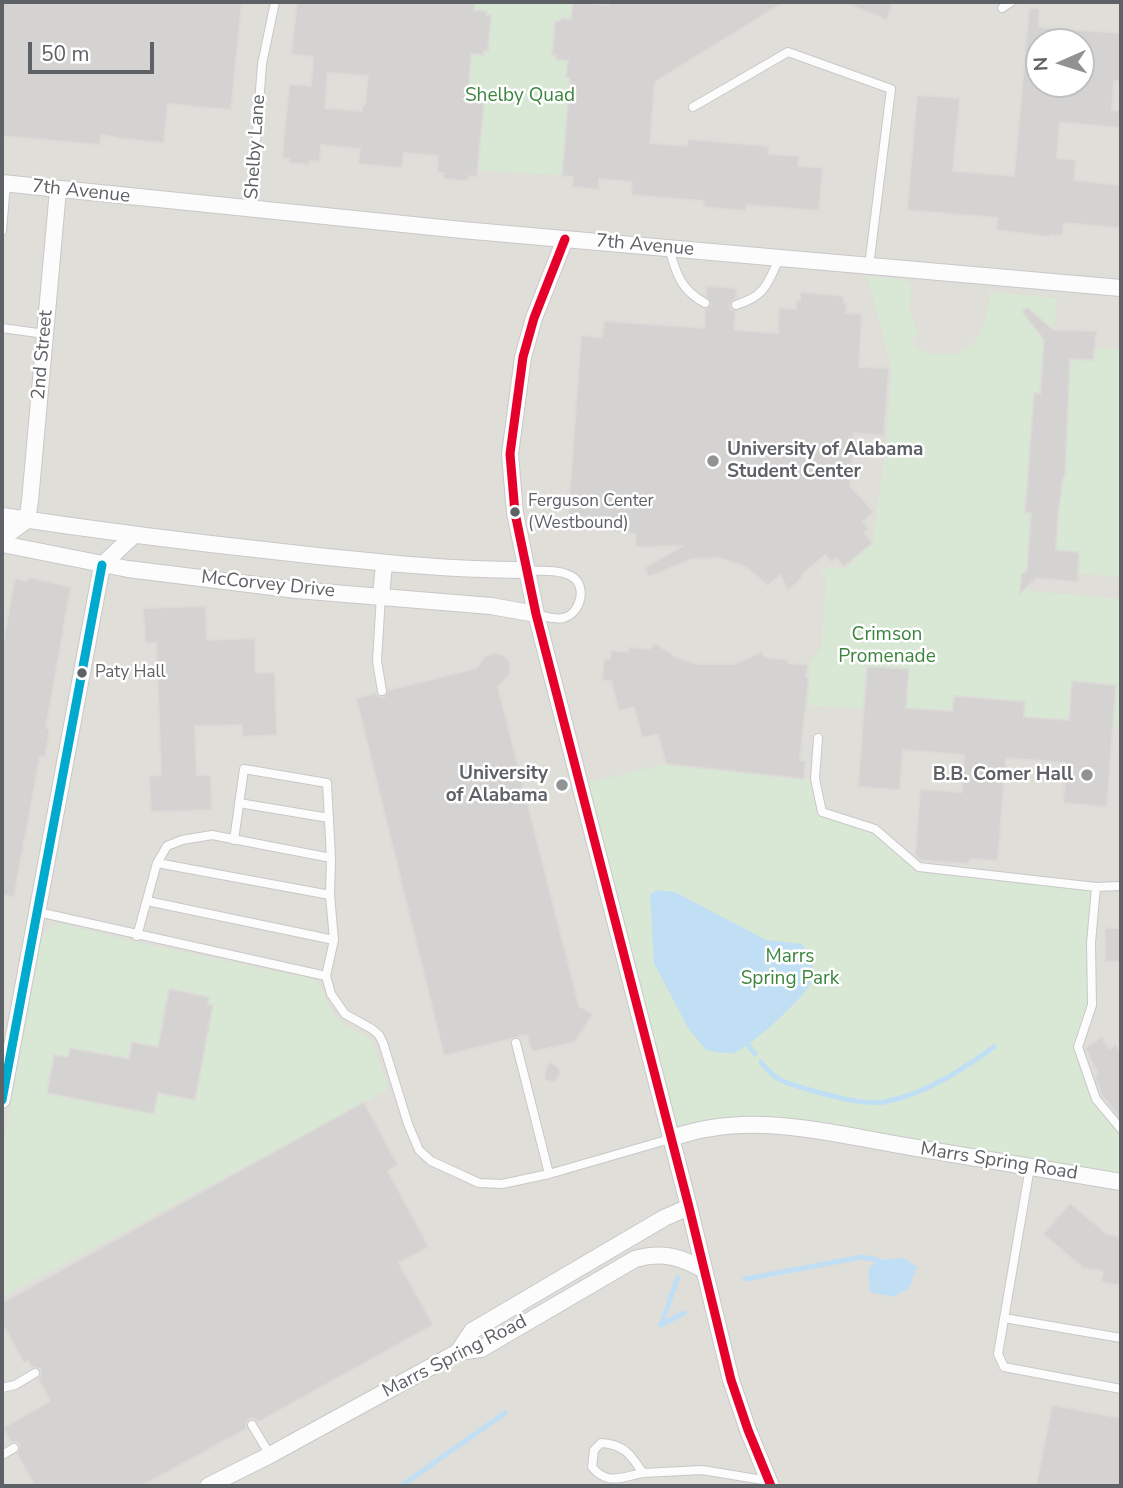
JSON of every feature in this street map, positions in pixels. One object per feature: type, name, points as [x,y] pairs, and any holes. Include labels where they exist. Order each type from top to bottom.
[{"type":"street","name":"7th Avenue","points":[[4,183],[565,239],[1121,288]]},
{"type":"street","name":"2nd Street","points":[[27,520],[58,190]]},
{"type":"street","points":[[565,239],[534,318],[523,357],[512,431],[512,488],[536,614],[731,1380],[770,1484]]},
{"type":"street","name":"McCorvey Drive","points":[[2,516],[133,536],[384,564],[526,570]]},
{"type":"street","points":[[2,533],[12,531],[27,520]]},
{"type":"street","points":[[2,1100],[102,565],[133,536]]},
{"type":"street","name":"McCorvey Drive","points":[[2,544],[62,554],[102,565],[297,590],[491,606],[536,614]]},
{"type":"street","points":[[381,596],[384,564]]},
{"type":"street","name":"Marrs Spring Road","points":[[670,1139],[717,1126],[778,1126],[1121,1182]]},
{"type":"street","points":[[458,1352],[472,1331],[664,1218],[689,1207]]},
{"type":"street","name":"Marrs Spring Road","points":[[208,1486],[458,1352],[481,1349],[635,1259],[663,1254],[683,1259],[705,1270]]},
{"type":"lane","name":"Shelby Lane","points":[[251,209],[261,64],[275,2]]},
{"type":"lane","points":[[1002,8],[1011,2]]},
{"type":"lane","points":[[693,107],[788,51],[891,89],[869,265]]},
{"type":"lane","points":[[2,231],[4,183]]},
{"type":"lane","points":[[669,248],[680,279],[690,295],[705,303]]},
{"type":"lane","points":[[736,304],[753,300],[764,290],[779,258]]},
{"type":"lane","points":[[2,328],[45,334]]},
{"type":"lane","points":[[526,570],[564,573],[578,581],[581,588],[579,605],[569,616],[561,619],[536,614]]},
{"type":"lane","points":[[381,596],[377,661],[382,691]]},
{"type":"lane","points":[[818,738],[815,779],[822,812],[875,829],[919,867],[1096,887],[1121,886]]},
{"type":"lane","points":[[234,840],[244,769],[327,783],[334,940],[326,976],[338,1006],[345,1014],[372,1029],[383,1043],[408,1124],[419,1150],[431,1161],[479,1183],[502,1184],[548,1174],[670,1139]]},
{"type":"lane","points":[[239,803],[329,818]]},
{"type":"lane","points":[[137,936],[157,863],[167,846],[182,840],[212,835],[331,858]]},
{"type":"lane","points":[[157,863],[330,895]]},
{"type":"lane","points":[[1096,887],[1091,943],[1092,1004],[1078,1047],[1096,1099],[1121,1129]]},
{"type":"lane","points":[[146,901],[334,940]]},
{"type":"lane","points":[[38,912],[326,976]]},
{"type":"lane","points":[[516,1043],[548,1174]]},
{"type":"lane","points":[[1030,1167],[998,1354],[1004,1367],[1121,1389]]},
{"type":"lane","points":[[1004,1318],[1121,1338]]},
{"type":"lane","points":[[2,1388],[15,1385],[35,1373]]},
{"type":"lane","points":[[253,1425],[270,1455]]},
{"type":"lane","points":[[643,1473],[628,1451],[616,1444],[601,1443],[593,1450],[592,1466],[600,1476],[613,1479],[643,1473],[702,1470],[770,1484]]},
{"type":"lane","points":[[2,1455],[14,1448]]},
{"type":"shaded area","name":"University of Alabama","points":[[2,2],[1121,2],[1121,1486],[2,1486]]},
{"type":"green space","name":"Shelby Quad","points":[[446,2],[701,2],[631,46],[586,177],[445,168],[454,3]]},
{"type":"green space","name":"Crimson Promenade","points":[[867,276],[905,280],[911,284],[910,312],[918,333],[911,343],[937,355],[956,353],[973,344],[984,326],[990,292],[1057,298],[1029,591],[1121,599],[1121,727],[808,705],[808,665],[822,646],[826,576],[819,569],[845,568],[873,543],[887,436],[892,368]]},
{"type":"green space","points":[[1057,345],[1121,350],[1121,577],[1041,571]]},
{"type":"green space","name":"Marrs Spring Park","points":[[666,764],[815,779],[822,812],[875,829],[919,867],[1096,887],[1092,1005],[1078,1047],[1096,1099],[1121,1129],[1121,1182],[778,1126],[670,1139],[579,785]]},
{"type":"green space","points":[[58,923],[317,980],[335,1015],[348,1027],[371,1039],[389,1089],[2,1297],[2,1152],[42,937],[45,931]]},
{"type":"water","points":[[657,890],[675,892],[766,940],[802,944],[808,953],[813,973],[806,991],[774,1023],[740,1050],[730,1053],[706,1050],[688,1028],[654,963],[650,895]]},
{"type":"water","points":[[903,1258],[917,1267],[909,1288],[893,1297],[870,1292],[868,1270],[878,1260]]},
{"type":"building","points":[[2,2],[242,2],[231,110],[168,104],[164,143],[101,135],[100,145],[2,136]]},
{"type":"building","points":[[297,2],[475,2],[474,10],[487,11],[487,15],[491,15],[488,51],[484,50],[484,55],[471,54],[468,100],[484,101],[477,177],[469,176],[468,181],[443,179],[444,173],[437,173],[438,156],[404,153],[402,168],[358,164],[360,149],[321,145],[320,162],[310,161],[310,165],[289,163],[289,159],[282,158],[289,84],[311,86],[313,57],[291,54]],"holes":[[[328,73],[368,76],[362,111],[325,108]]]},
{"type":"building","points":[[573,2],[609,5],[608,2],[784,2],[655,82],[650,143],[687,146],[688,139],[769,146],[768,154],[799,156],[798,166],[823,168],[819,211],[747,205],[746,211],[703,207],[704,201],[631,195],[632,182],[599,179],[599,190],[572,187],[573,177],[562,176],[570,78],[566,77],[568,61],[556,60],[556,55],[552,55],[555,21],[560,21],[560,18],[571,19]]},
{"type":"building","points":[[843,2],[885,2],[892,5],[887,20]]},
{"type":"building","points":[[1029,8],[1039,8],[1039,27],[1053,28],[1027,28]]},
{"type":"building","points":[[1095,31],[1121,33],[1121,81],[1114,81],[1112,110],[1121,111],[1121,128],[1060,122],[1057,158],[1076,160],[1074,180],[1121,185],[1121,228],[1064,223],[1062,236],[1050,237],[996,230],[997,218],[907,210],[917,95],[960,98],[953,171],[1014,176],[1025,53],[1025,98],[1095,98]]},
{"type":"building","name":"University of Alabama Student Center","points":[[706,286],[737,288],[736,298],[730,305],[731,310],[736,311],[734,330],[778,333],[779,308],[796,309],[800,292],[844,296],[843,303],[847,303],[846,313],[862,314],[859,367],[889,368],[884,436],[854,433],[850,486],[874,512],[863,522],[869,529],[864,533],[872,543],[844,567],[836,558],[831,562],[825,555],[788,591],[780,575],[768,586],[746,567],[719,558],[692,559],[649,577],[644,568],[683,546],[635,547],[636,534],[600,530],[601,518],[568,516],[581,335],[602,338],[604,321],[704,328],[705,309],[711,304],[706,296]]},
{"type":"building","points":[[1027,307],[1053,330],[1097,331],[1093,360],[1070,359],[1065,477],[1058,516],[1056,550],[1079,552],[1078,582],[1037,578],[1020,594],[1021,575],[1027,570],[1031,513],[1025,513],[1034,393],[1040,394],[1044,340],[1022,311]]},
{"type":"building","points":[[28,577],[71,587],[46,728],[50,728],[45,757],[40,757],[14,897],[2,895],[2,648],[15,578],[27,581]]},
{"type":"building","name":"Paty Hall","points":[[206,606],[207,640],[255,638],[256,673],[275,672],[277,735],[242,737],[242,725],[195,726],[197,775],[211,775],[212,810],[151,812],[149,776],[161,775],[156,643],[145,643],[143,608]]},
{"type":"building","points":[[655,643],[676,657],[696,664],[735,664],[761,652],[765,657],[808,665],[800,760],[806,761],[804,779],[666,764],[658,734],[642,738],[634,707],[619,711],[611,681],[602,680],[604,659],[610,659],[611,650],[628,652],[628,647],[649,649]]},
{"type":"building","points":[[493,653],[504,655],[510,663],[510,674],[498,687],[579,1006],[593,1014],[575,1042],[532,1052],[527,1035],[444,1056],[356,698],[376,693],[379,697],[384,697],[388,690],[477,668],[484,657]]},
{"type":"building","name":"B.B. Comer Hall","points":[[867,666],[909,669],[906,708],[952,711],[954,696],[1025,701],[1024,717],[1069,720],[1072,681],[1116,685],[1107,807],[1063,803],[1066,763],[1006,758],[998,861],[972,859],[967,864],[920,860],[915,855],[920,789],[962,792],[964,755],[903,750],[900,790],[858,787]]},
{"type":"building","points":[[1105,928],[1121,928],[1121,962],[1105,962]]},
{"type":"building","points":[[169,989],[209,997],[208,1004],[213,1005],[195,1100],[158,1093],[154,1114],[47,1093],[54,1055],[68,1057],[70,1048],[129,1059],[132,1042],[158,1047]]},
{"type":"building","points":[[1102,1037],[1109,1049],[1116,1045],[1121,1053],[1121,1119],[1101,1094],[1095,1076],[1098,1074],[1085,1048]]},
{"type":"building","points":[[549,1061],[558,1067],[561,1073],[555,1082],[547,1081],[544,1076]]},
{"type":"building","points":[[364,1102],[398,1165],[388,1171],[429,1247],[399,1263],[433,1325],[258,1422],[249,1419],[246,1429],[142,1486],[35,1486],[17,1454],[20,1445],[11,1442],[3,1428],[50,1401],[38,1379],[40,1369],[32,1367],[28,1361],[24,1363],[2,1323],[2,1303]]},
{"type":"building","points":[[1070,1203],[1107,1234],[1121,1237],[1121,1286],[1101,1282],[1103,1271],[1083,1268],[1043,1234]]},
{"type":"building","points":[[1052,1405],[1121,1418],[1121,1486],[1036,1486]]},
{"type":"waterway","points":[[748,1045],[755,1054]]},
{"type":"waterway","points":[[761,1062],[777,1078],[788,1083],[837,1097],[876,1103],[928,1087],[994,1047]]},
{"type":"waterway","points":[[745,1279],[862,1257],[878,1260]]},
{"type":"waterway","points":[[661,1325],[678,1277]]},
{"type":"waterway","points":[[661,1325],[684,1313]]},
{"type":"waterway","points":[[401,1486],[505,1413]]},
{"type":"transit line","points":[[565,239],[534,318],[523,357],[510,454],[515,513],[536,614],[731,1380],[771,1486]]},
{"type":"transit line","points":[[2,1100],[102,565]]},
{"type":"place","name":"University of Alabama Student Center","points":[[713,461]]},
{"type":"place","name":"Ferguson Center (Westbound)","points":[[515,512]]},
{"type":"place","name":"Paty Hall","points":[[82,673]]},
{"type":"place","name":"B.B. Comer Hall","points":[[1087,775]]},
{"type":"place","name":"University of Alabama","points":[[562,785]]}]
